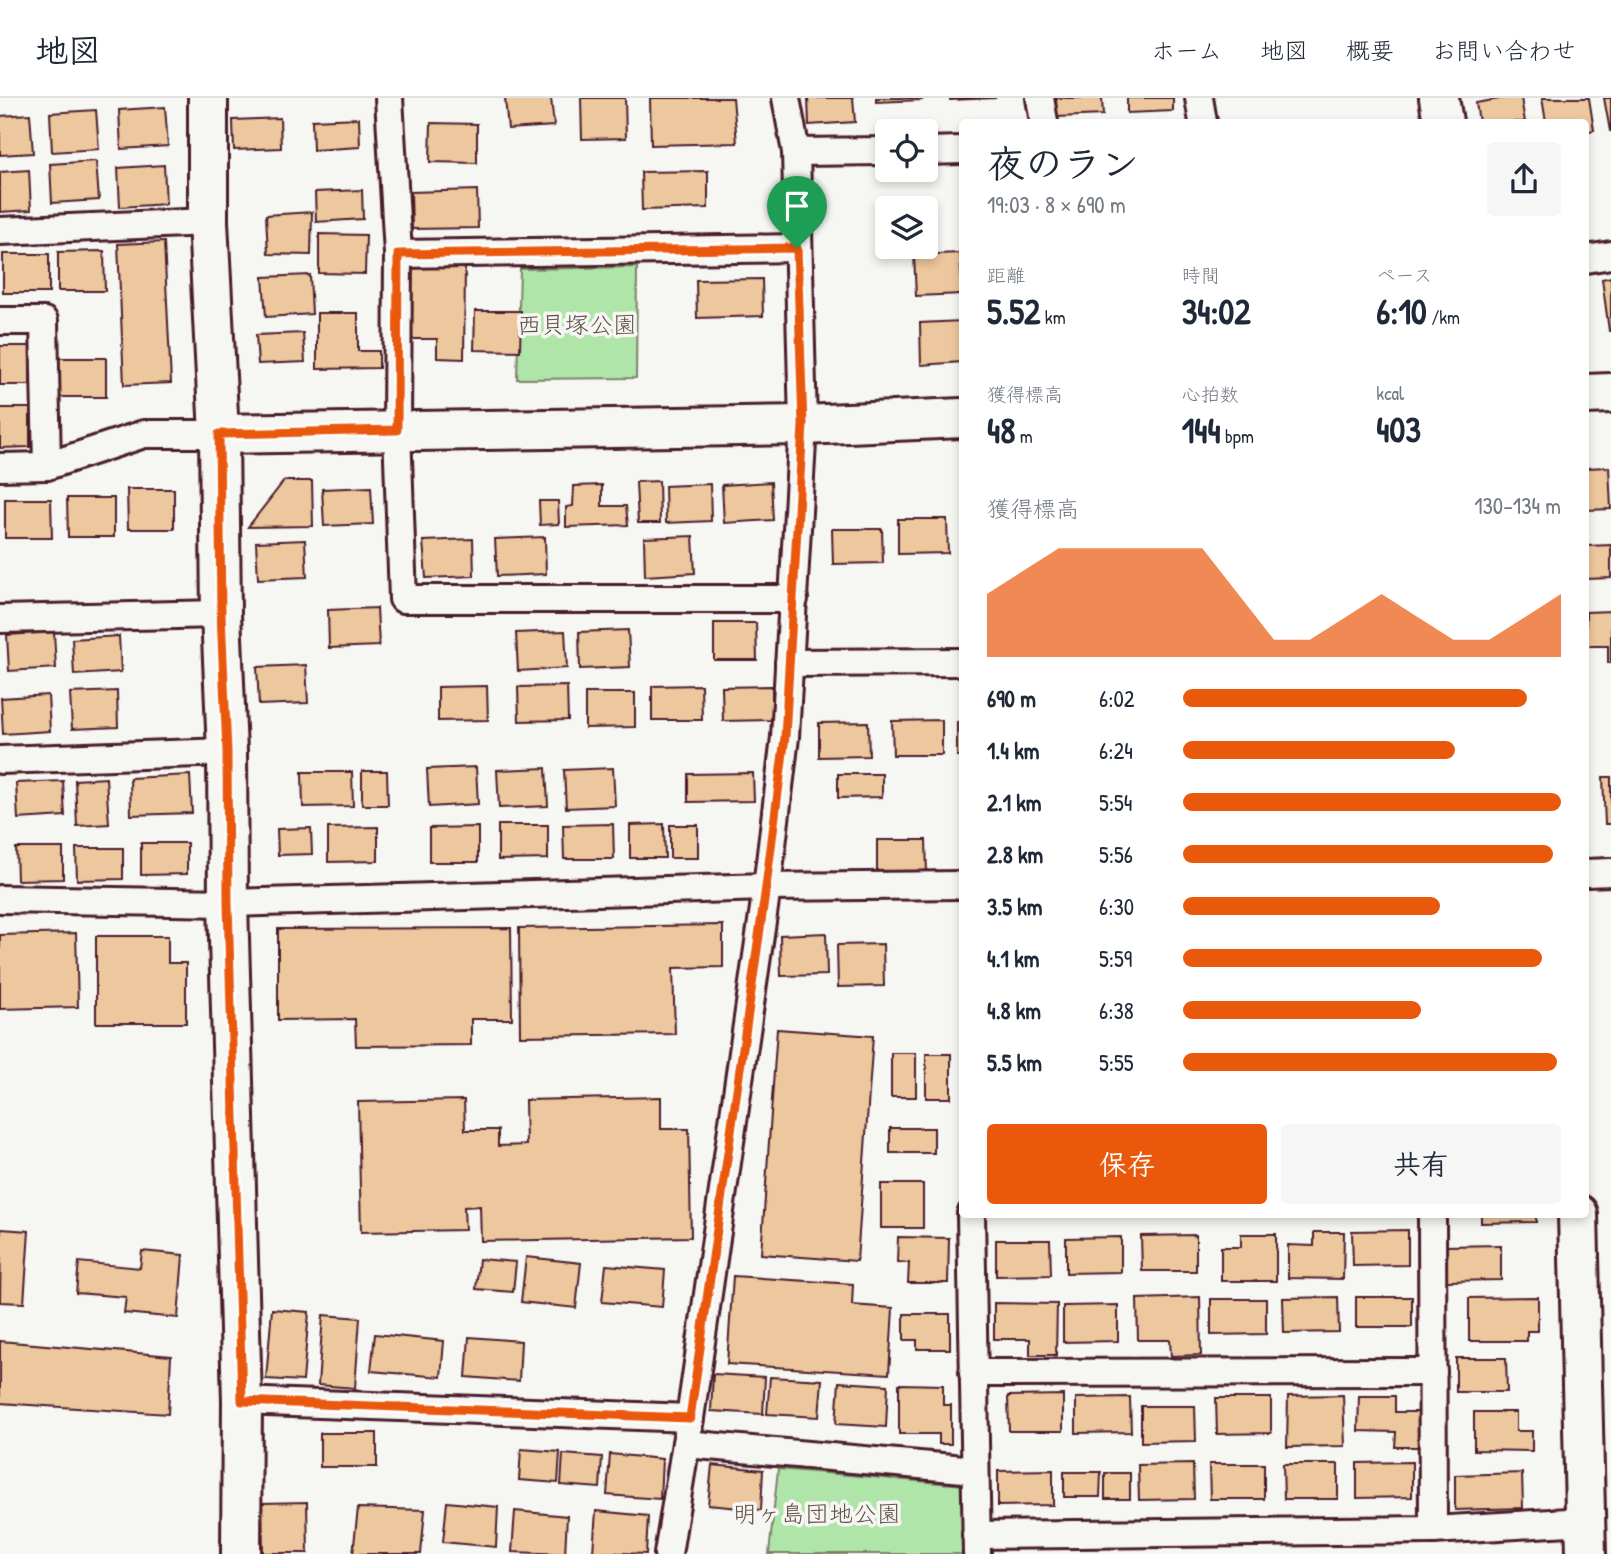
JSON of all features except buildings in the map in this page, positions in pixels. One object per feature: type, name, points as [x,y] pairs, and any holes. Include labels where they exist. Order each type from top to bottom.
[{"type":"street","points":[[208,98],[208,222],[219,434],[221,614],[227,752],[228,903],[242,1401],[241,1554]]},
{"type":"street","points":[[390,98],[398,254],[397,430],[403,599],[794,599]]},
{"type":"street","points":[[668,1554],[766,887],[785,737],[803,425],[796,152],[786,98]]},
{"type":"street","points":[[1040,98],[1044,119]]},
{"type":"street","points":[[1199,98],[1202,119]]},
{"type":"street","points":[[1439,98],[1442,119]]},
{"type":"street","points":[[938,151],[959,150]]},
{"type":"street","points":[[796,152],[875,151]]},
{"type":"street","points":[[0,232],[208,222]]},
{"type":"street","points":[[398,254],[797,248]]},
{"type":"street","points":[[1589,258],[1611,255]]},
{"type":"street","points":[[0,321],[44,321],[47,466]]},
{"type":"street","points":[[1589,394],[1611,393]]},
{"type":"street","points":[[0,467],[47,466],[144,434],[803,425],[959,418]]},
{"type":"street","points":[[0,620],[221,614]]},
{"type":"street","points":[[789,663],[959,662]]},
{"type":"street","points":[[0,760],[227,752]]},
{"type":"street","points":[[1589,873],[1611,873]]},
{"type":"street","points":[[0,899],[228,903],[766,887],[959,885]]},
{"type":"street","points":[[971,1218],[977,1544],[1403,1542],[1433,1530],[1586,1538],[1578,1218]]},
{"type":"street","points":[[1432,1218],[1433,1530]]},
{"type":"street","points":[[973,1373],[1433,1371]]},
{"type":"street","points":[[242,1401],[688,1431],[975,1470]]},
{"type":"green space","name":"西貝塚公園","points":[[637,267],[636,378],[517,379],[520,269]]},
{"type":"green space","name":"明ヶ島団地公園","points":[[778,1469],[964,1485],[966,1554],[769,1554]]},
{"type":"route","points":[[797,248],[803,425],[785,737],[690,1418],[242,1401],[228,903],[227,752],[221,614],[219,434],[397,430],[398,254],[797,248]]}]
